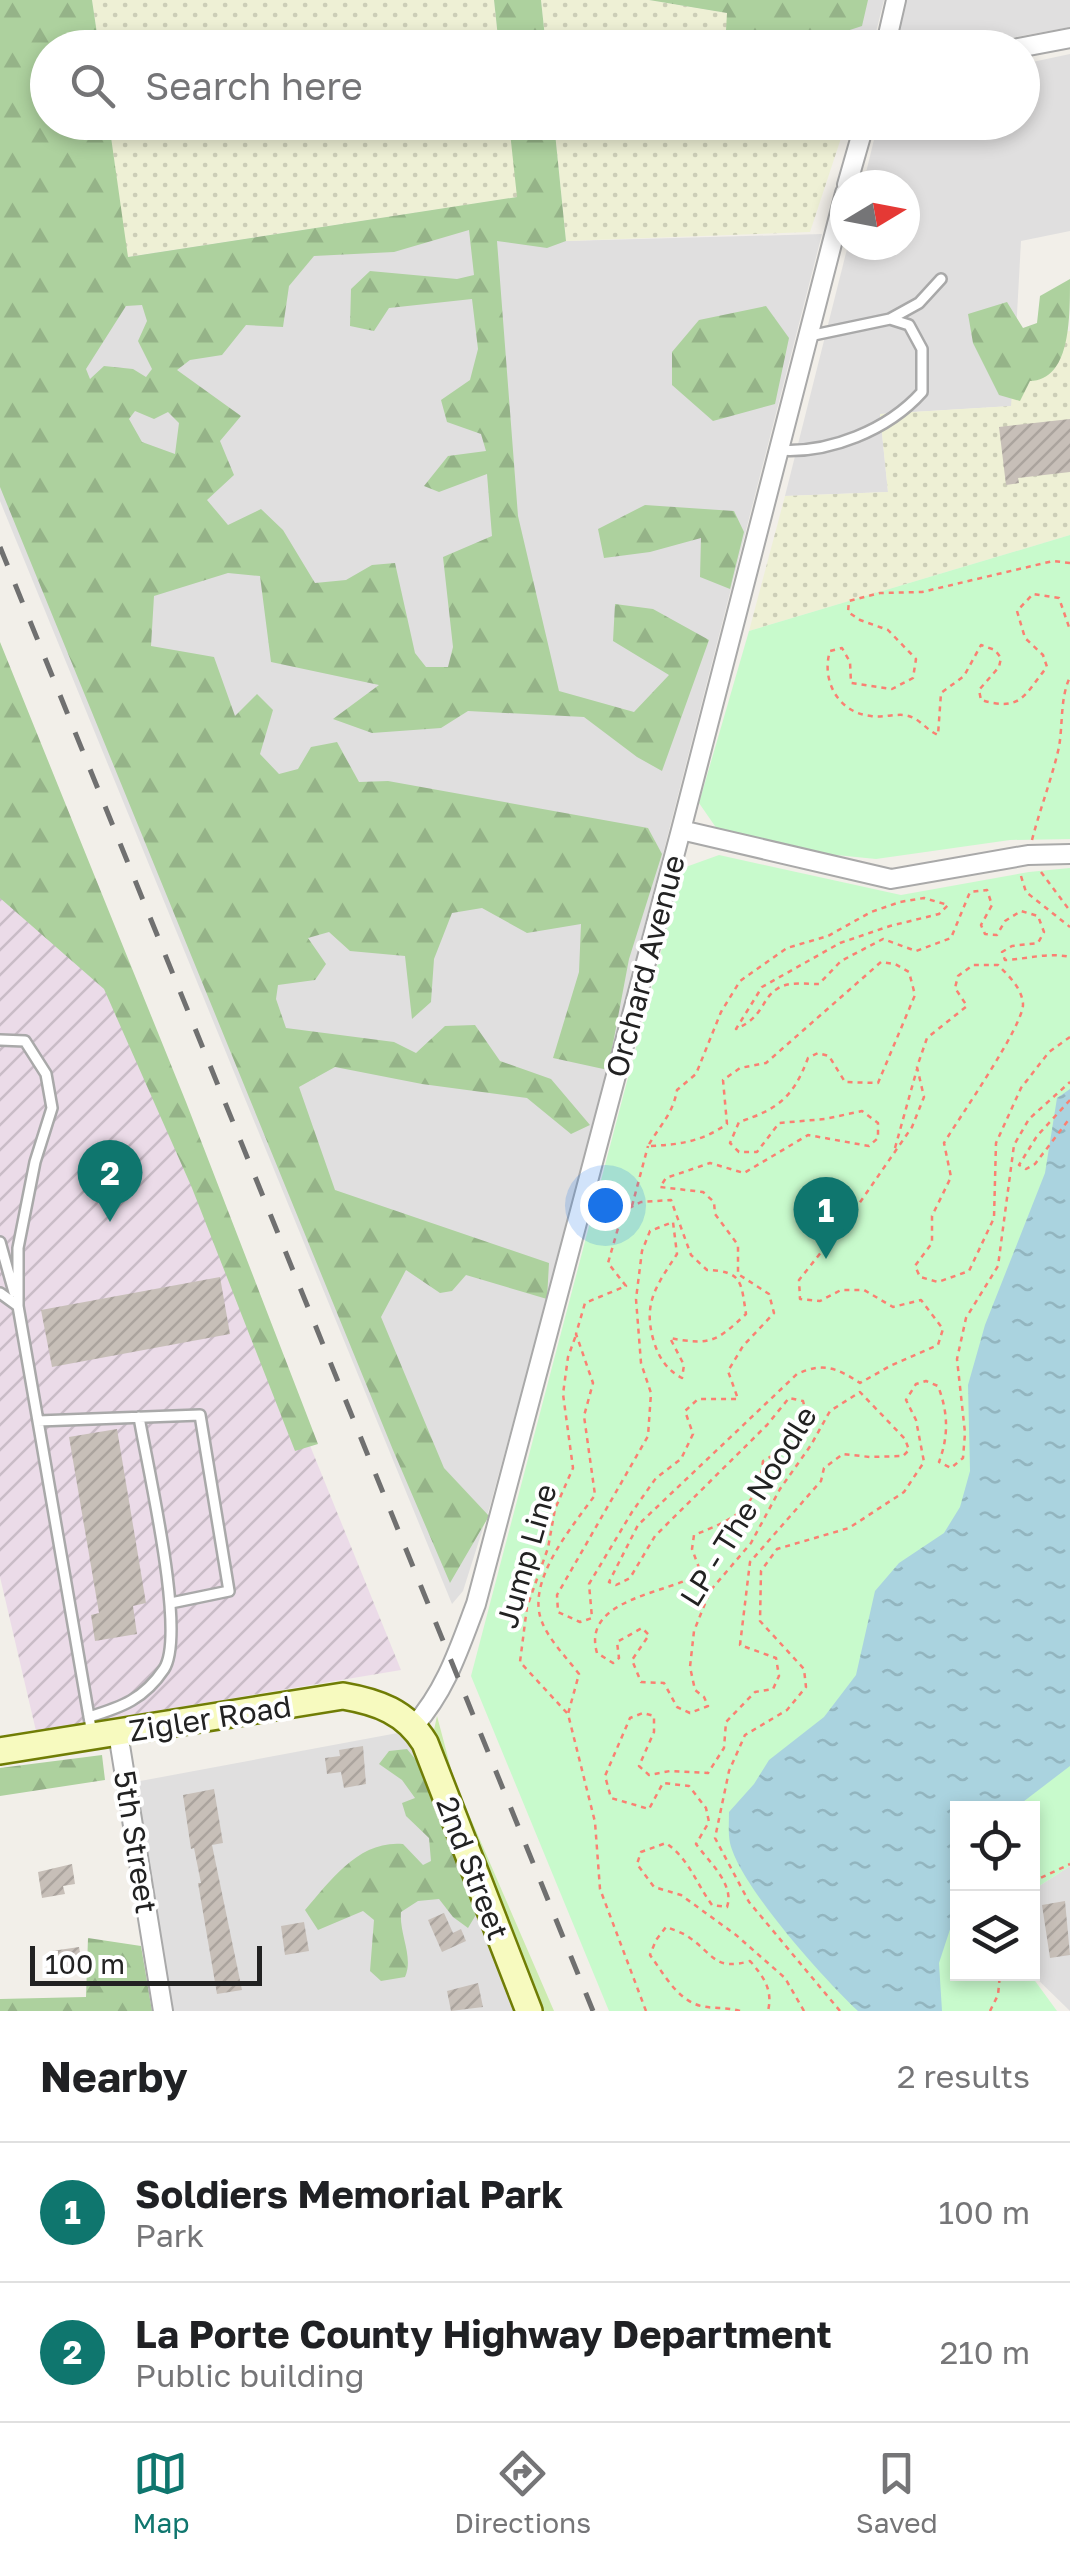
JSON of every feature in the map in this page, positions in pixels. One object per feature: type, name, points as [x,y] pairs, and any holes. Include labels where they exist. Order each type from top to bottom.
[{"type":"street","points":[[889,30],[896,0]]},
{"type":"street","points":[[1040,44],[1070,38]]},
{"type":"street","points":[[851,170],[860,140]]},
{"type":"street","name":"Orchard Avenue","points":[[414,1726],[448,1679],[476,1604],[830,248]]},
{"type":"street","points":[[681,830],[891,879],[1028,854],[1070,854]]},
{"type":"street","name":"Zigler Road","points":[[0,1751],[100,1729],[343,1696],[382,1704],[414,1726]]},
{"type":"street","name":"2nd Street","points":[[414,1726],[425,1743],[529,2011]]},
{"type":"street","name":"5th Street","points":[[100,1729],[163,2011]]},
{"type":"lane","points":[[806,336],[890,319],[920,303],[940,279]]},
{"type":"lane","points":[[777,450],[804,452],[870,430],[905,411],[922,392],[922,349],[909,325],[890,319]]},
{"type":"lane","points":[[0,1040],[25,1041],[46,1074],[52,1108],[34,1162],[18,1248],[18,1306]]},
{"type":"lane","points":[[0,1242],[18,1306],[100,1729],[135,1701],[166,1667],[173,1642],[140,1418]]},
{"type":"lane","points":[[0,1293],[18,1306]]},
{"type":"lane","points":[[38,1422],[200,1415],[229,1592],[170,1603]]},
{"type":"path","points":[[1070,563],[1053,561],[922,592],[880,594],[849,601],[848,612],[888,630],[916,659],[913,678],[892,690],[851,683],[850,662],[842,648],[830,651],[825,666],[834,696],[850,707],[868,716],[902,715],[920,720],[928,731],[938,735],[942,693],[964,676],[981,645],[995,650],[1001,658],[999,667],[979,690],[981,700],[1002,706],[1024,700],[1047,667],[1043,655],[1026,638],[1017,612],[1033,594],[1058,598],[1070,630]]},
{"type":"path","points":[[1070,677],[1063,696],[1058,751],[1021,876],[1026,892],[1070,927]]},
{"type":"path","points":[[1028,854],[1070,911]]},
{"type":"path","points":[[631,1207],[648,1146],[673,1113],[677,1090],[696,1074],[721,1012],[740,981],[787,948],[828,936],[870,912],[900,902],[924,898],[948,906],[939,914],[840,944],[762,986],[736,1028],[750,1023],[775,989],[819,984],[841,960],[882,938],[916,951],[952,938],[970,892],[987,890],[992,905],[981,925],[985,934],[997,935],[1005,921],[1020,911],[1038,916],[1044,932],[1038,943],[1012,946],[1002,952],[1004,960],[1037,959],[1052,952],[1070,957]]},
{"type":"path","points":[[646,2011],[600,1889],[595,1822],[568,1714],[579,1674],[542,1622],[538,1601],[540,1582],[595,1495],[584,1416],[593,1383],[576,1334],[585,1303],[626,1286],[608,1263],[624,1211],[641,1202],[671,1200],[691,1255],[707,1270],[728,1270],[741,1282],[746,1314],[721,1337],[701,1344],[670,1338],[684,1365],[682,1378],[669,1372],[656,1350],[648,1320],[654,1291],[677,1254],[672,1222],[650,1231],[642,1251],[636,1300],[641,1364],[651,1393],[648,1436],[557,1594],[558,1612],[580,1622],[592,1618],[589,1584],[632,1512],[656,1478],[681,1459],[694,1434],[685,1411],[698,1399],[738,1399],[728,1371],[743,1346],[774,1313],[769,1294],[738,1274],[738,1245],[715,1214],[714,1202],[703,1192],[660,1187],[666,1178],[710,1163],[744,1173],[808,1135],[869,1146],[878,1138],[878,1123],[862,1111],[825,1119],[780,1122],[757,1152],[738,1152],[730,1143],[739,1122],[772,1111],[800,1080],[808,1058],[818,1054],[829,1056],[846,1082],[878,1083],[915,996],[909,972],[881,962],[766,1063],[740,1068],[723,1080],[726,1124],[708,1137],[677,1146],[648,1146]]},
{"type":"path","points":[[894,1154],[928,1038],[967,1006],[955,988],[958,976],[973,965],[998,965],[1014,981],[1023,1004],[1018,1026],[944,1142],[950,1177],[932,1216],[932,1242],[915,1266],[920,1277],[938,1282],[969,1272],[994,1218],[996,1144],[1021,1088],[1049,1052],[1070,1038]]},
{"type":"path","name":"LP - The Noodle","points":[[804,2011],[784,1978],[736,1935],[681,1895],[654,1887],[636,1864],[641,1852],[666,1843],[684,1855],[712,1905],[727,1906],[727,1886],[696,1844],[709,1822],[706,1808],[689,1786],[663,1783],[649,1810],[639,1809],[612,1798],[605,1776],[630,1718],[643,1713],[654,1716],[654,1732],[639,1766],[649,1774],[708,1773],[724,1748],[726,1722],[754,1692],[774,1689],[779,1676],[776,1658],[740,1645],[750,1562],[821,1481],[824,1468],[842,1454],[870,1458],[903,1456],[909,1450],[905,1440],[860,1392],[830,1410],[751,1543],[710,1591],[694,1632],[690,1667],[695,1690],[708,1706],[690,1713],[677,1708],[664,1683],[641,1682],[632,1660],[649,1635],[642,1628],[618,1642],[614,1663],[597,1653],[593,1642],[596,1624],[613,1608],[683,1584],[702,1573],[692,1549],[694,1535],[740,1514],[761,1480],[763,1461],[800,1434],[807,1416],[803,1401],[789,1398],[767,1425],[654,1536],[630,1578],[616,1585],[609,1582],[638,1525],[797,1374],[815,1366],[836,1368],[860,1383],[938,1345],[944,1328],[921,1300],[894,1306],[864,1290],[841,1290],[820,1301],[800,1299],[799,1280],[854,1212],[912,1128],[924,1098],[917,1067]]},
{"type":"path","name":"LP - The Noodle","points":[[840,2011],[749,1902],[716,1838],[729,1771],[745,1735],[788,1710],[806,1687],[804,1668],[760,1621],[761,1571],[777,1549],[848,1528],[904,1492],[924,1462],[916,1420],[906,1400],[916,1384],[926,1381],[938,1386],[944,1403],[947,1430],[939,1462],[951,1468],[963,1458],[965,1433],[957,1359],[966,1318],[998,1266],[1014,1145],[1029,1119],[1070,1082]]},
{"type":"path","points":[[1070,1100],[1037,1136],[1020,1165],[1026,1169],[1035,1164],[1070,1118]]},
{"type":"path","name":"Jump Line","points":[[568,1714],[520,1662],[527,1607],[548,1548],[555,1509],[573,1468],[563,1394],[568,1356],[576,1334]]},
{"type":"path","points":[[1040,1878],[1070,1864]]},
{"type":"path","points":[[740,2011],[702,2006],[681,1997],[650,1956],[666,1927],[690,1938],[712,1961],[738,1965],[750,1961],[762,1975],[771,1996],[768,2011]]},
{"type":"path","points":[[990,2011],[999,1981]]},
{"type":"shaded area","points":[[677,0],[884,0],[876,30],[726,30],[727,13],[676,5]]},
{"type":"shaded area","points":[[905,0],[1070,0],[1070,27],[1040,33],[898,30]]},
{"type":"shaded area","points":[[1070,54],[1070,231],[1021,241],[1012,406],[880,414],[888,492],[785,496],[844,260],[920,260],[920,170],[867,170],[874,140],[1040,140],[1040,60]]},
{"type":"shaded area","points":[[518,197],[566,241],[822,234],[577,1189],[490,1506],[463,1591],[452,1604],[0,501],[0,437],[127,257]]},
{"type":"shaded area","points":[[71,856],[401,1670],[36,1731],[0,1577],[0,867]]},
{"type":"shaded area","points":[[403,1732],[418,1755],[521,2011],[170,2011],[135,1782]]},
{"type":"shaded area","points":[[1070,1866],[1070,2011],[1039,1981],[1040,1885]]},
{"type":"green space","points":[[0,0],[92,0],[96,30],[30,30],[30,140],[111,140],[128,257],[517,197],[511,140],[556,140],[566,241],[547,248],[497,241],[518,516],[559,691],[634,712],[669,675],[613,641],[615,604],[653,609],[709,640],[662,771],[584,717],[468,711],[441,728],[372,733],[333,719],[379,685],[271,662],[260,576],[228,573],[154,596],[151,646],[214,657],[235,716],[257,694],[273,710],[260,754],[279,774],[298,769],[311,747],[337,742],[359,782],[388,781],[648,828],[662,854],[629,959],[608,1070],[553,1058],[579,972],[581,924],[527,933],[482,908],[452,913],[434,959],[431,1002],[412,1019],[405,956],[350,951],[329,932],[308,938],[326,964],[315,980],[278,985],[276,999],[286,1028],[394,1042],[416,1053],[445,1026],[475,1025],[500,1061],[551,1079],[590,1125],[571,1134],[527,1098],[335,1067],[299,1087],[335,1190],[549,1263],[547,1299],[466,1275],[452,1291],[440,1293],[406,1270],[381,1317],[444,1468],[489,1516],[450,1583],[0,487]],"holes":[[[469,230],[474,275],[457,279],[370,271],[351,289],[350,326],[374,331],[389,308],[472,299],[478,349],[470,380],[441,400],[447,422],[481,434],[486,451],[448,456],[424,486],[439,492],[487,474],[492,536],[443,557],[453,647],[448,667],[426,667],[415,653],[395,563],[372,565],[346,580],[315,583],[283,530],[261,509],[228,525],[207,500],[234,475],[220,441],[241,416],[177,370],[190,360],[222,355],[246,325],[283,327],[289,286],[314,256],[394,252]],[[142,305],[147,321],[138,341],[152,369],[146,377],[133,369],[104,366],[90,379],[86,369],[126,306]],[[135,411],[154,419],[168,412],[179,423],[175,454],[142,442],[129,419]]]},
{"type":"green space","points":[[92,0],[494,0],[497,30],[96,30]]},
{"type":"green space","points":[[494,0],[541,0],[544,30],[497,30]]},
{"type":"green space","points":[[541,0],[649,0],[728,13],[726,30],[544,30]]},
{"type":"green space","points":[[649,0],[868,0],[862,26],[850,30],[726,30],[727,13]]},
{"type":"green space","points":[[111,140],[511,140],[518,197],[127,257]]},
{"type":"green space","points":[[556,140],[840,140],[810,232],[566,241]]},
{"type":"green space","points":[[1070,279],[1068,329],[1053,371],[1030,381],[1020,401],[999,395],[973,343],[968,314],[1007,302],[1023,328],[1037,323],[1040,296]]},
{"type":"green space","points":[[766,306],[789,338],[775,404],[713,421],[672,385],[672,352],[699,320]]},
{"type":"green space","points":[[1070,331],[1070,535],[749,631],[785,496],[888,492],[880,414],[1011,406],[1016,337]]},
{"type":"green space","points":[[645,505],[734,511],[744,532],[730,589],[700,577],[701,538],[650,552],[604,558],[598,529]]},
{"type":"green space","points":[[1070,535],[1070,839],[1010,840],[876,859],[786,850],[717,829],[699,803],[749,631]]},
{"type":"green space","points":[[0,642],[186,1102],[318,1444],[295,1451],[192,1188],[104,989],[0,898]]},
{"type":"green space","points":[[719,855],[901,895],[1070,868],[1070,1866],[1040,1885],[1040,1801],[950,1801],[950,1981],[1035,1981],[1057,2011],[609,2011],[471,1676],[683,868]]},
{"type":"green space","points":[[437,1716],[454,1780],[554,2011],[538,2011],[446,1779],[434,1730]]},
{"type":"green space","points":[[407,1749],[416,1760],[477,1913],[468,1928],[439,1899],[418,1901],[401,1912],[407,1953],[405,1977],[381,1981],[370,1971],[374,1920],[363,1911],[318,1930],[305,1910],[347,1864],[373,1848],[403,1844],[423,1865],[431,1861],[429,1838],[406,1816],[402,1803],[415,1798],[402,1780],[379,1764],[389,1751]]},
{"type":"green space","points":[[102,1755],[105,1780],[0,1796],[0,1768]]},
{"type":"green space","points":[[88,1938],[141,1946],[152,2011],[0,2011],[0,1999],[86,1997]]},
{"type":"water","points":[[1070,1089],[1070,1766],[1024,1801],[950,1801],[950,1929],[939,1963],[942,2011],[858,2011],[806,1956],[750,1883],[730,1843],[729,1812],[769,1760],[824,1717],[856,1675],[875,1591],[899,1563],[944,1533],[960,1507],[970,1471],[968,1385],[985,1325],[1045,1173],[1057,1098]]},
{"type":"building","points":[[1070,419],[1070,472],[1018,478],[1019,483],[1006,485],[999,427]]},
{"type":"building","points":[[220,1277],[230,1334],[52,1367],[41,1310]]},
{"type":"building","points":[[117,1429],[146,1603],[133,1606],[137,1634],[95,1641],[91,1615],[99,1613],[69,1437]]},
{"type":"building","points":[[363,1746],[366,1784],[344,1788],[341,1772],[327,1774],[325,1758],[340,1756],[339,1750]]},
{"type":"building","points":[[214,1789],[223,1843],[212,1845],[242,1990],[217,1994],[183,1795]]},
{"type":"building","points":[[72,1864],[75,1884],[63,1886],[65,1894],[42,1898],[38,1872]]},
{"type":"building","points":[[1065,1901],[1070,1955],[1050,1958],[1042,1905]]},
{"type":"building","points":[[444,1913],[453,1933],[461,1929],[466,1941],[442,1952],[428,1920]]},
{"type":"building","points":[[304,1922],[309,1951],[285,1955],[281,1926]]},
{"type":"building","points":[[79,1947],[83,1969],[55,1974],[52,1951]]},
{"type":"building","points":[[478,1983],[483,2007],[451,2011],[447,1991]]},
{"type":"railway","points":[[0,547],[593,2011]]},
{"type":"place","name":"La Porte County Highway Department","points":[[110,1222]]},
{"type":"place","name":"Soldiers Memorial Park","points":[[826,1259]]}]
